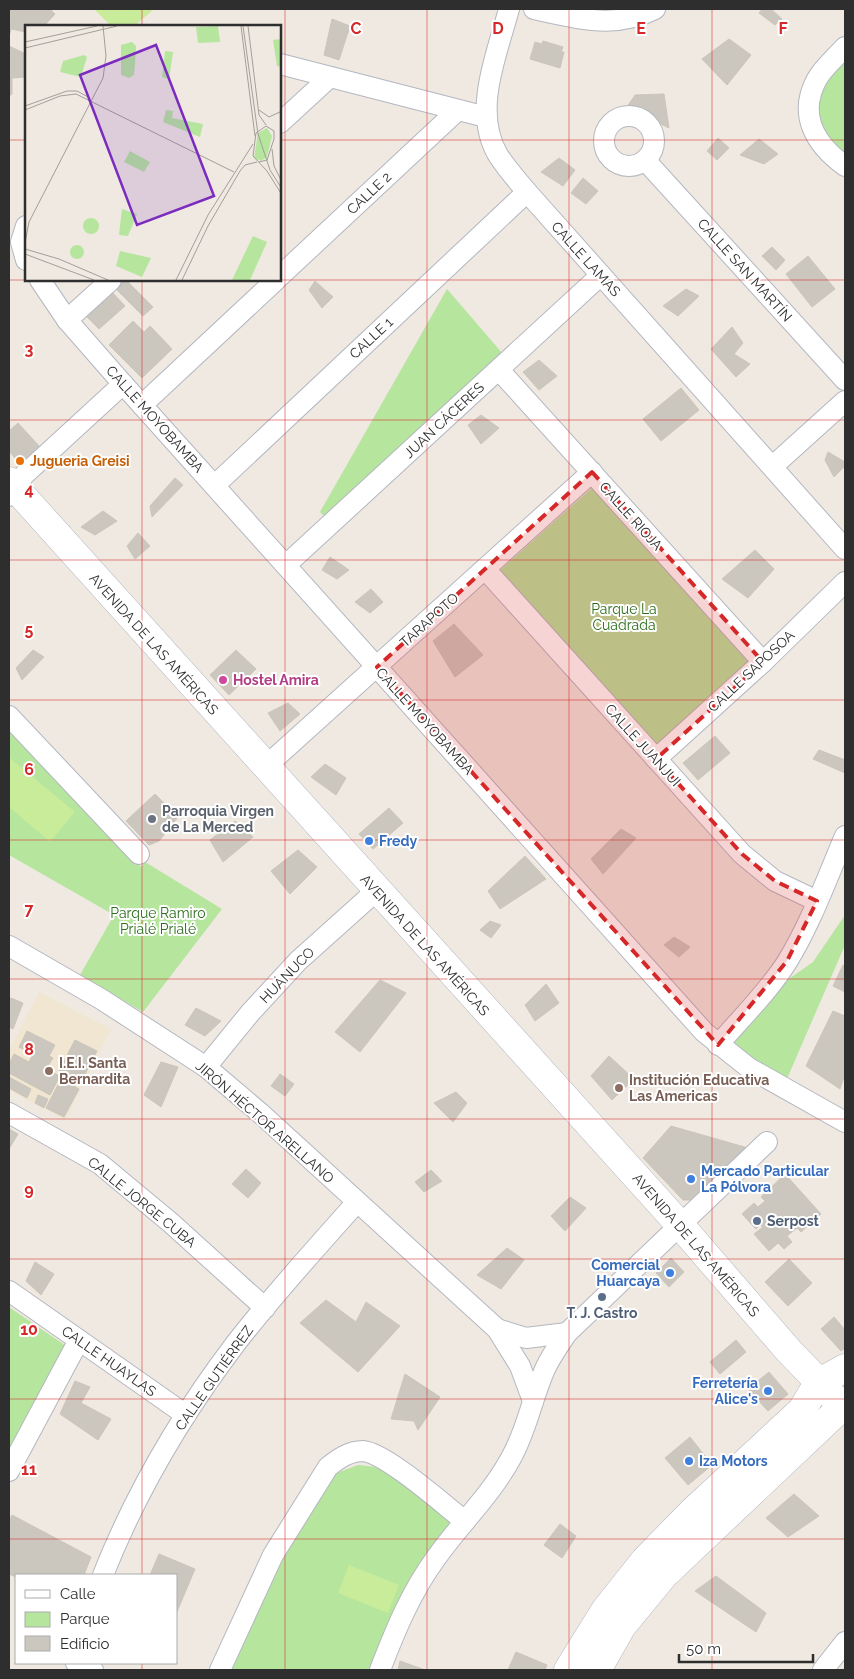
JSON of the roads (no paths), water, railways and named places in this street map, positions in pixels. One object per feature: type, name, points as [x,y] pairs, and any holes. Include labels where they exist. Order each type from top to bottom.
[{"type":"street","points":[[281,64],[486,117],[491,79],[509,9]]},
{"type":"street","points":[[534,9],[579,19],[610,21],[631,18],[655,9]]},
{"type":"street","points":[[845,47],[818,78],[810,96],[810,120],[816,138],[828,154],[845,166]]},
{"type":"street","points":[[281,122],[330,77]]},
{"type":"street","name":"CALLE 2","points":[[281,275],[458,110]]},
{"type":"street","name":"CALLE LAMAS","points":[[486,117],[491,140],[498,155],[526,192],[845,549]]},
{"type":"street","name":"CALLE SAN MARTÍN","points":[[645,160],[845,380]]},
{"type":"street","name":"CALLE 1","points":[[215,485],[526,192]]},
{"type":"street","points":[[25,229],[21,242],[25,258]]},
{"type":"street","name":"JUAN CÁCERES","points":[[287,564],[601,275]]},
{"type":"street","name":"CALLE MOYOBAMBA","points":[[41,281],[67,320],[123,384],[287,564],[691,1019],[718,1045],[763,1076],[845,1122]]},
{"type":"street","points":[[67,320],[110,281]]},
{"type":"street","points":[[142,405],[275,281]]},
{"type":"street","name":"CALLE RIOJA","points":[[499,370],[763,662]]},
{"type":"street","points":[[11,488],[123,384]]},
{"type":"street","points":[[772,466],[845,401]]},
{"type":"street","name":"TARAPOTO","points":[[265,767],[592,472]]},
{"type":"street","name":"AVENIDA DE LAS AMÉRICAS","points":[[11,488],[680,1225],[818,1383],[844,1409]]},
{"type":"street","name":"CALLE JUANJUI","points":[[485,569],[742,854],[775,881],[817,901]]},
{"type":"street","name":"CALLE SAPOSOA","points":[[656,759],[763,662],[845,582]]},
{"type":"street","points":[[9,716],[139,854]]},
{"type":"street","points":[[718,1045],[774,980],[787,961],[817,901],[845,836]]},
{"type":"street","name":"HUÁNUCO","points":[[206,1068],[250,1013],[298,961],[376,891]]},
{"type":"street","name":"JIRÓN HÉCTOR ARELLANO","points":[[9,946],[102,999],[206,1068],[259,1112],[497,1330],[520,1366],[533,1401]]},
{"type":"street","name":"CALLE JORGE CUBA","points":[[9,1113],[100,1164],[171,1223],[265,1308]]},
{"type":"street","points":[[380,1670],[395,1630],[415,1590],[436,1558],[511,1458],[553,1354],[567,1333],[767,1142]]},
{"type":"street","name":"CALLE GUTIÉRREZ","points":[[104,1574],[143,1488],[186,1415],[237,1342],[357,1202]]},
{"type":"street","name":"CALLE HUAYLAS","points":[[9,1291],[186,1415]]},
{"type":"street","name":"JIRÓN HÉCTOR ARELLANO","points":[[497,1330],[526,1338],[548,1337],[567,1333]]},
{"type":"street","points":[[9,1472],[79,1340]]},
{"type":"street","points":[[568,1670],[606,1609],[645,1560],[692,1512],[802,1410],[818,1383],[845,1368]]},
{"type":"street","points":[[598,1670],[622,1626],[664,1575],[844,1409]]},
{"type":"street","points":[[220,1670],[273,1555],[328,1467],[339,1458],[351,1452],[361,1451],[379,1456],[465,1521]]},
{"type":"street","points":[[823,1670],[845,1642]]},
{"type":"street","points":[[78,1664],[93,1670]]},
{"type":"place","name":"Jugueria Greisi","points":[[20,461]]},
{"type":"place","name":"Hostel Amira","points":[[223,680]]},
{"type":"place","name":"Parroquia Virgen de La Merced","points":[[152,819]]},
{"type":"place","name":"Fredy","points":[[369,841]]},
{"type":"place","name":"I.E.I. Santa Bernardita","points":[[49,1071]]},
{"type":"place","name":"Institución Educativa Las Americas","points":[[619,1088]]},
{"type":"place","name":"Mercado Particular La Pólvora","points":[[691,1179]]},
{"type":"place","name":"Serpost","points":[[757,1221]]},
{"type":"place","name":"Comercial Huarcaya","points":[[670,1273]]},
{"type":"place","name":"T. J. Castro","points":[[602,1297]]},
{"type":"place","name":"Ferretería Alice's","points":[[768,1391]]},
{"type":"place","name":"Iza Motors","points":[[689,1461]]},
{"type":"park label","name":"Parque La Cuadrada","points":[[624,618]]},
{"type":"park label","name":"Parque Ramiro Prialé Prialé","points":[[158,922]]}]
